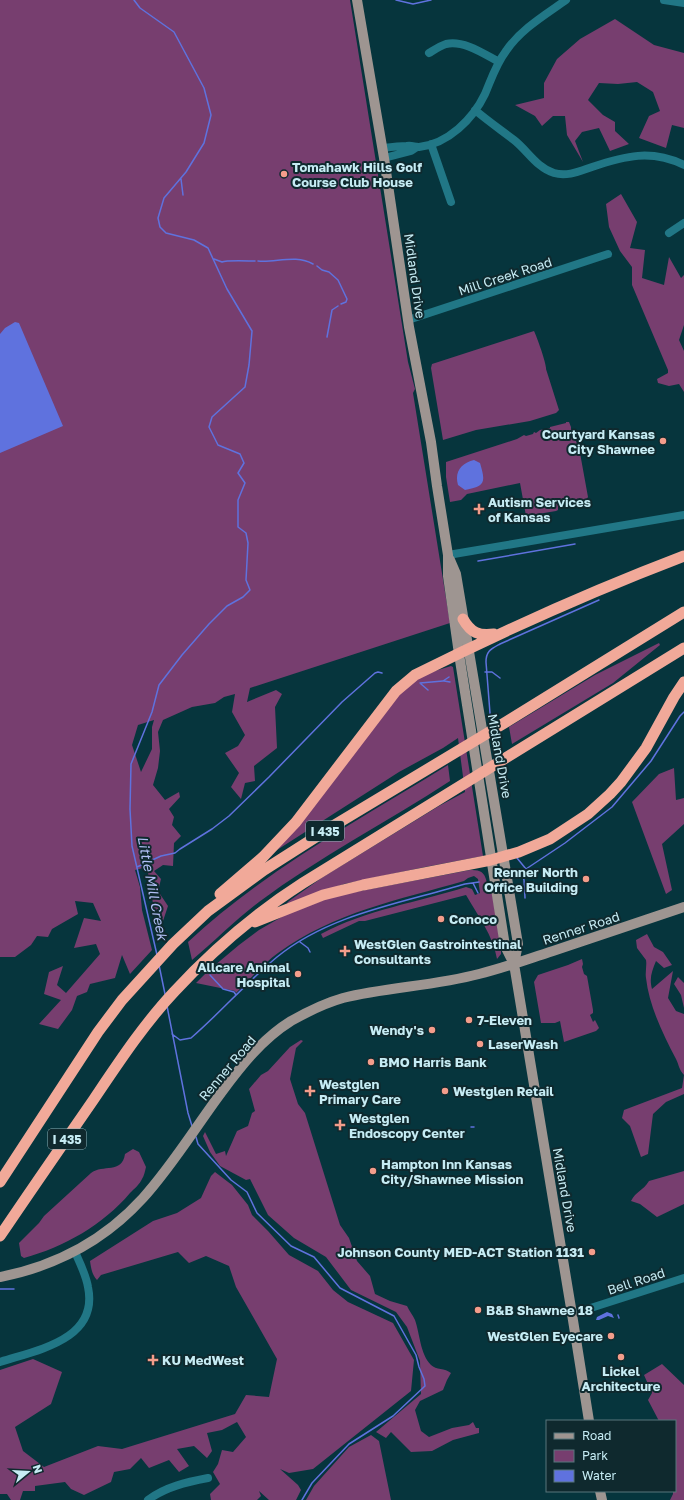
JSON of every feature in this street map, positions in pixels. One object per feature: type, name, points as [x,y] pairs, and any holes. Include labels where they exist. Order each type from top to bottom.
[{"type":"highway","points":[[208,911],[218,896],[263,857],[307,809],[396,691],[415,675],[501,633],[608,586],[684,556]]},
{"type":"highway","name":"I 435","points":[[0,1182],[98,1032],[122,1000],[173,944],[208,911],[286,856],[684,612]]},
{"type":"highway","points":[[463,619],[471,630],[479,634],[486,635],[501,633]]},
{"type":"highway","name":"I 435","points":[[0,1236],[135,1042],[173,993],[201,964],[279,898],[388,829],[684,648]]},
{"type":"highway","points":[[246,926],[307,900],[342,890],[504,857],[535,846],[563,831],[588,814],[610,794],[628,773],[646,748],[684,682]]},
{"type":"main road","name":"Midland Drive","points":[[357,0],[383,153],[408,320],[432,442],[437,486],[448,555],[448,576],[504,857],[518,944],[514,964]]},
{"type":"main road","name":"Midland Drive","points":[[448,555],[456,574],[463,619],[464,652],[491,860],[505,946],[514,964],[589,1420]]},
{"type":"main road","name":"Renner Road","points":[[0,1277],[34,1269],[75,1252],[111,1228],[128,1214],[170,1164],[239,1069],[263,1043],[291,1022],[320,1006],[342,998],[445,982],[480,974],[684,907]]},
{"type":"street","points":[[383,153],[411,151],[418,147],[431,144],[450,135],[460,128],[483,98],[499,62],[512,43],[521,34],[566,0]]},
{"type":"street","points":[[664,0],[684,3]]},
{"type":"street","points":[[429,53],[440,47],[454,43],[462,44],[499,62]]},
{"type":"street","points":[[475,110],[514,140],[543,168],[554,173],[569,174],[615,159],[636,155],[656,156],[684,165]]},
{"type":"street","points":[[431,144],[451,202]]},
{"type":"street","points":[[669,233],[684,223]]},
{"type":"street","name":"Mill Creek Road","points":[[408,320],[608,254]]},
{"type":"street","points":[[448,555],[684,515]]},
{"type":"street","points":[[0,1362],[48,1347],[64,1340],[80,1325],[88,1307],[89,1291],[87,1280],[75,1252]]},
{"type":"street","name":"Bell Road","points":[[572,1314],[684,1278]]},
{"type":"street","points":[[148,1500],[156,1494],[184,1483],[208,1478]]},
{"type":"green space","points":[[0,0],[350,0],[408,362],[415,389],[413,393],[450,623],[250,688],[247,702],[276,690],[282,694],[275,707],[277,748],[254,766],[255,781],[245,783],[241,799],[231,787],[239,773],[225,753],[238,746],[245,735],[232,712],[235,694],[224,697],[215,703],[192,707],[163,720],[158,732],[160,751],[158,768],[153,785],[165,800],[179,792],[180,797],[169,809],[174,817],[172,825],[181,836],[174,843],[173,866],[163,865],[154,871],[161,879],[158,891],[168,906],[162,924],[156,922],[147,867],[135,870],[140,887],[142,910],[152,950],[130,974],[122,955],[115,978],[90,984],[87,992],[77,996],[72,1010],[58,1029],[39,1024],[61,1000],[44,994],[49,972],[63,966],[57,985],[66,993],[100,954],[96,944],[74,948],[84,918],[101,921],[93,903],[75,901],[78,914],[52,929],[48,937],[37,936],[31,945],[15,957],[0,957]],"holes":[[[154,720],[152,727],[152,749],[141,772],[132,745],[138,725]]]},
{"type":"green space","points":[[615,19],[654,45],[684,53],[684,128],[672,125],[666,148],[639,138],[649,116],[660,111],[653,92],[637,82],[618,84],[599,83],[588,100],[603,115],[615,122],[615,131],[629,144],[610,151],[599,128],[582,132],[575,141],[583,162],[567,135],[565,116],[553,116],[542,126],[535,116],[515,105],[544,98],[544,83],[557,59],[580,39]]},
{"type":"green space","points":[[621,194],[637,222],[630,248],[645,250],[642,278],[664,285],[669,257],[681,278],[684,275],[684,325],[679,340],[684,351],[684,392],[679,384],[669,386],[658,383],[657,379],[668,373],[668,370],[632,285],[632,267],[620,251],[609,227],[606,204]]},
{"type":"green space","points":[[534,331],[559,410],[556,413],[530,421],[476,430],[443,440],[431,368],[432,364]]},
{"type":"green space","points":[[569,422],[580,453],[588,497],[586,500],[558,505],[558,510],[556,511],[526,516],[520,483],[467,494],[461,500],[450,502],[446,477],[446,462]]},
{"type":"green space","points":[[659,643],[660,645],[613,683],[512,744],[509,727],[595,675]]},
{"type":"green space","points":[[451,666],[453,667],[483,856],[344,884],[288,904],[287,903],[289,901],[323,877],[439,806],[465,792],[458,738],[399,772],[277,850],[402,691],[422,675]]},
{"type":"green space","points":[[448,765],[450,781],[305,870],[250,909],[192,960],[188,942],[249,892],[314,847]]},
{"type":"green space","points":[[674,768],[676,800],[684,798],[684,824],[662,844],[672,890],[666,894],[632,802],[659,774]]},
{"type":"green space","points":[[476,870],[483,874],[492,892],[501,950],[501,954],[497,959],[489,934],[466,895],[365,921],[359,921],[323,938],[321,934],[356,919],[392,907],[466,887],[472,889],[475,895],[480,893],[478,879],[474,876],[464,881],[391,901],[344,917],[322,927],[299,939],[272,957],[236,993],[235,991],[196,983],[239,945],[259,930],[285,915],[334,896]]},
{"type":"green space","points":[[647,934],[654,947],[663,952],[672,965],[664,968],[656,961],[651,975],[651,985],[652,989],[673,971],[668,998],[676,1011],[684,1014],[684,1075],[662,1030],[650,999],[646,976],[646,960],[637,948],[636,940]]},
{"type":"green space","points":[[582,959],[582,967],[584,974],[587,976],[593,1010],[593,1013],[590,1015],[593,1022],[595,1020],[599,1028],[596,1031],[564,1042],[560,1021],[555,1023],[541,1023],[534,982],[538,975]]},
{"type":"green space","points":[[678,977],[684,983],[684,1008],[681,995],[674,984]]},
{"type":"green space","points":[[301,1040],[303,1041],[296,1048],[290,1079],[298,1104],[305,1113],[340,1225],[349,1238],[357,1261],[370,1276],[375,1294],[390,1301],[407,1306],[415,1320],[422,1350],[427,1360],[433,1367],[446,1370],[451,1373],[443,1390],[420,1401],[415,1410],[421,1431],[429,1437],[452,1428],[469,1425],[473,1422],[476,1428],[479,1428],[479,1433],[453,1440],[432,1451],[411,1452],[391,1432],[386,1438],[376,1432],[421,1394],[420,1361],[407,1327],[396,1312],[351,1290],[326,1257],[294,1238],[268,1215],[250,1179],[246,1180],[220,1166],[210,1152],[203,1136],[205,1132],[216,1154],[225,1151],[226,1156],[237,1131],[248,1126],[252,1113],[255,1111],[249,1089],[290,1047]]},
{"type":"green space","points":[[684,1075],[684,1094],[666,1102],[653,1114],[648,1154],[641,1157],[630,1126],[622,1118],[624,1110],[682,1088]]},
{"type":"green space","points":[[133,1149],[139,1152],[146,1167],[140,1183],[119,1205],[95,1225],[68,1241],[54,1248],[24,1258],[21,1256],[19,1243],[44,1216],[91,1173],[96,1170],[111,1168],[120,1164],[125,1154]]},
{"type":"green space","points":[[684,1171],[684,1204],[657,1217],[640,1204],[631,1201],[649,1181]]},
{"type":"green space","points":[[215,1172],[232,1185],[248,1205],[252,1215],[289,1255],[318,1271],[333,1290],[348,1302],[393,1323],[414,1360],[411,1391],[313,1469],[289,1473],[280,1469],[298,1485],[301,1490],[296,1500],[269,1500],[259,1491],[261,1496],[257,1500],[211,1500],[210,1494],[220,1484],[213,1472],[218,1464],[222,1450],[233,1452],[246,1437],[237,1422],[222,1430],[207,1433],[212,1451],[207,1458],[194,1446],[177,1449],[189,1466],[179,1472],[169,1460],[149,1468],[141,1458],[130,1469],[114,1472],[111,1482],[84,1495],[71,1489],[65,1482],[35,1486],[35,1491],[23,1491],[20,1500],[11,1500],[7,1494],[0,1494],[0,1370],[33,1359],[62,1372],[51,1404],[15,1427],[23,1451],[44,1467],[98,1446],[122,1449],[235,1414],[246,1395],[269,1397],[277,1359],[236,1287],[229,1266],[206,1256],[189,1263],[178,1252],[101,1275],[97,1280],[91,1269],[90,1261],[153,1221],[177,1213],[201,1198],[211,1176]]},
{"type":"green space","points":[[662,1364],[684,1385],[684,1500],[670,1500],[673,1492],[676,1492],[676,1420],[658,1420],[648,1400],[652,1393],[644,1375]]},
{"type":"green space","points":[[371,1435],[379,1441],[391,1500],[306,1500],[314,1486],[349,1447]]},
{"type":"water","points":[[15,322],[19,323],[63,426],[0,453],[0,334],[5,328]]},
{"type":"water","points":[[474,460],[480,463],[483,479],[477,487],[465,490],[458,485],[458,472],[466,463]]},
{"type":"water","points":[[607,1312],[612,1314],[614,1318],[608,1316],[596,1320],[597,1317]]},
{"type":"waterway","name":"Little Mill Creek","points":[[134,0],[140,8],[174,32],[204,88],[211,115],[204,143],[186,172],[164,198],[158,218],[160,227],[166,233],[194,240],[208,248],[227,289],[252,331],[249,365],[245,387],[212,417],[209,427],[218,445],[240,454],[244,463],[238,473],[245,483],[238,500],[238,527],[246,533],[248,543],[246,580],[250,590],[243,597],[227,606],[209,624],[182,655],[159,685],[152,712],[131,764],[130,809],[132,846],[157,955]]},
{"type":"waterway","points":[[396,0],[413,4],[431,0]]},
{"type":"waterway","points":[[181,179],[183,195]]},
{"type":"waterway","points":[[214,259],[222,262],[255,261]]},
{"type":"waterway","points":[[258,261],[293,259],[306,261],[313,264]]},
{"type":"waterway","points":[[317,266],[322,270],[329,272],[338,280],[347,299],[346,302],[341,304]]},
{"type":"waterway","points":[[327,337],[332,310],[338,306]]},
{"type":"waterway","points":[[478,561],[575,544]]},
{"type":"waterway","points":[[491,726],[486,662],[487,655],[490,651],[500,644],[599,600]]},
{"type":"waterway","points":[[485,672],[492,672],[500,678]]},
{"type":"waterway","points":[[137,867],[161,856],[175,853],[229,816],[342,702],[375,673],[382,673]]},
{"type":"waterway","points":[[420,683],[443,681],[449,677]]},
{"type":"waterway","points":[[444,681],[450,682]]},
{"type":"waterway","points":[[421,684],[428,690]]},
{"type":"waterway","points":[[517,875],[565,843],[612,807],[651,761],[684,712]]},
{"type":"waterway","points":[[492,736],[497,759]]},
{"type":"waterway","points":[[498,767],[503,790]]},
{"type":"waterway","points":[[517,858],[526,869]]},
{"type":"waterway","points":[[522,873],[525,898]]},
{"type":"waterway","points":[[172,1034],[180,1040],[191,1038],[277,957],[298,942],[320,930],[343,920],[392,904],[465,884],[479,882]]},
{"type":"waterway","points":[[473,883],[478,893]]},
{"type":"waterway","points":[[300,942],[308,948],[310,952]]},
{"type":"waterway","name":"Little Mill Creek","points":[[159,965],[165,994]]},
{"type":"waterway","points":[[210,975],[223,989],[234,992],[236,995]]},
{"type":"waterway","name":"Little Mill Creek","points":[[167,1006],[188,1113],[192,1126]]},
{"type":"waterway","name":"Little Mill Creek","points":[[196,1137],[198,1144],[231,1180],[247,1192],[257,1213],[291,1246],[314,1257],[340,1288],[394,1316],[416,1355],[424,1379],[425,1386],[393,1416],[349,1444],[312,1483],[302,1500]]},
{"type":"waterway","points":[[0,1289],[14,1289]]},
{"type":"place","name":"Tomahawk Hills Golf Course Club House","points":[[284,174]]},
{"type":"place","name":"Courtyard Kansas City Shawnee","points":[[663,441]]},
{"type":"place","name":"Autism Services of Kansas","points":[[479,509]]},
{"type":"place","name":"Renner North Office Building","points":[[586,879]]},
{"type":"place","name":"Conoco","points":[[441,919]]},
{"type":"place","name":"WestGlen Gastrointestinal Consultants","points":[[345,951]]},
{"type":"place","name":"Allcare Animal Hospital","points":[[298,974]]},
{"type":"place","name":"7-Eleven","points":[[469,1020]]},
{"type":"place","name":"Wendy's","points":[[432,1030]]},
{"type":"place","name":"LaserWash","points":[[480,1044]]},
{"type":"place","name":"BMO Harris Bank","points":[[371,1062]]},
{"type":"place","name":"Westglen Primary Care","points":[[310,1091]]},
{"type":"place","name":"Westglen Retail","points":[[445,1091]]},
{"type":"place","name":"Westglen Endoscopy Center","points":[[340,1125]]},
{"type":"place","name":"Hampton Inn Kansas City/Shawnee Mission","points":[[373,1171]]},
{"type":"place","name":"Johnson County MED-ACT Station 1131","points":[[592,1252]]},
{"type":"place","name":"B&B Shawnee 18","points":[[478,1310]]},
{"type":"place","name":"WestGlen Eyecare","points":[[611,1336]]},
{"type":"place","name":"Lickel Architecture","points":[[621,1357]]},
{"type":"place","name":"KU MedWest","points":[[153,1360]]}]
